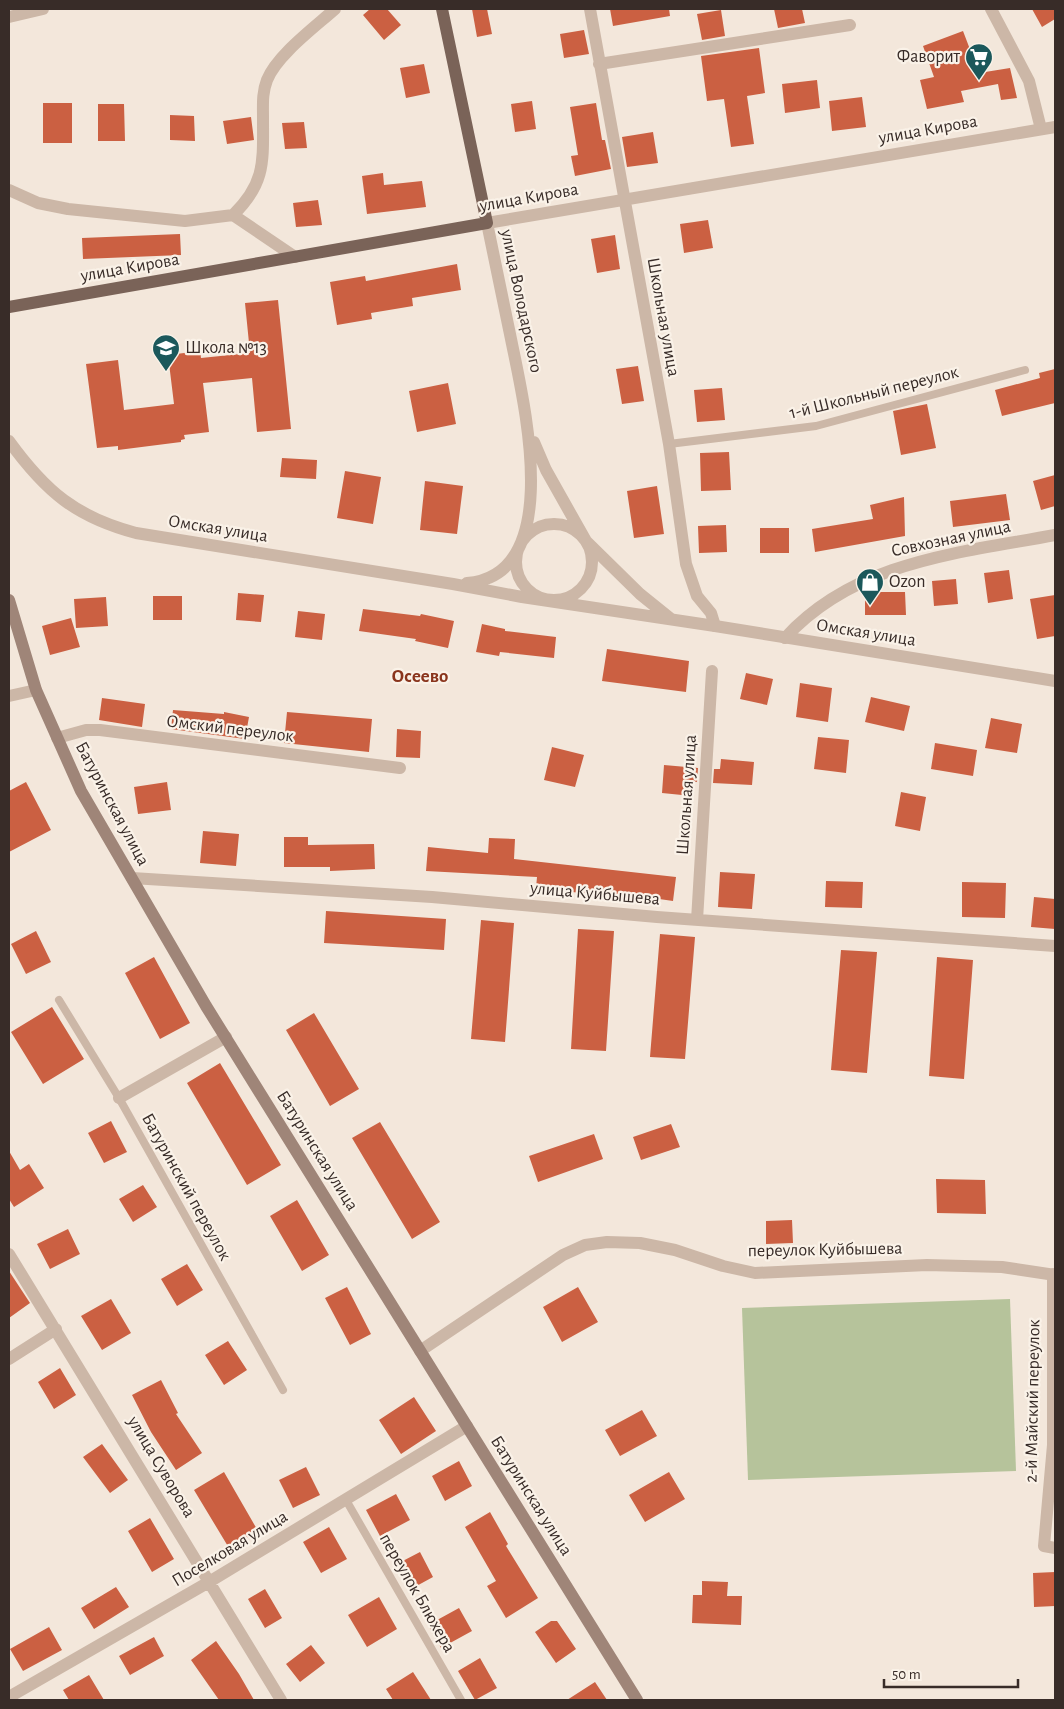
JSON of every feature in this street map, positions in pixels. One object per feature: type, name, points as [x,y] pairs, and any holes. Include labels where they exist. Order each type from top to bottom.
[{"type":"main road","name":"улица Володарского","points":[[442,9],[487,223]]},
{"type":"main road","name":"улица Кирова","points":[[9,307],[487,223]]},
{"type":"main road","name":"Батуринская улица","points":[[9,600],[36,690],[81,791],[226,1037],[637,1700]]},
{"type":"street","points":[[9,17],[43,9]]},
{"type":"street","points":[[9,190],[38,203],[68,209],[185,221],[233,215],[249,200],[261,175],[263,93],[268,78],[282,58],[335,9]]},
{"type":"street","name":"Школьная улица","points":[[590,9],[669,444],[690,579],[697,596],[714,618],[716,626]]},
{"type":"street","points":[[991,9],[1029,81],[1040,129]]},
{"type":"street","points":[[599,64],[850,25]]},
{"type":"street","name":"улица Кирова","points":[[487,223],[1055,127]]},
{"type":"street","points":[[233,215],[295,257]]},
{"type":"street","name":"улица Володарского","points":[[487,223],[529,425],[532,456],[531,493],[520,547]]},
{"type":"street","name":"улица Володарского","points":[[529,425],[546,470],[586,541]]},
{"type":"street","name":"Омская улица","points":[[9,441],[25,463],[57,495],[76,510],[105,525],[136,533],[1055,681]]},
{"type":"street","points":[[551,524],[570,528],[586,541],[592,560],[588,579],[574,594],[562,600],[550,601],[534,594],[521,579],[517,563],[520,547],[532,531],[551,524]]},
{"type":"street","name":"Совхозная улица","points":[[786,638],[801,620],[848,588],[887,571],[921,561],[1055,535]]},
{"type":"street","name":"Омская улица","points":[[586,541],[640,594],[672,619]]},
{"type":"street","name":"Омская улица","points":[[453,584],[492,578],[504,567],[520,547]]},
{"type":"street","name":"Школьная улица","points":[[696,920],[712,671]]},
{"type":"street","points":[[9,696],[36,690]]},
{"type":"street","name":"Омский переулок","points":[[57,738],[86,730],[100,730],[400,768]]},
{"type":"street","name":"улица Куйбышева","points":[[132,878],[422,896],[696,920],[1055,946]]},
{"type":"street","points":[[119,1098],[226,1037]]},
{"type":"street","name":"переулок Куйбышева","points":[[420,1351],[563,1255],[585,1245],[607,1242],[640,1243],[675,1250],[723,1266],[755,1273],[927,1265],[1002,1267],[1054,1274]]},
{"type":"street","name":"улица Суворова","points":[[9,1254],[281,1700]]},
{"type":"street","name":"2-й Майский переулок","points":[[1054,1274],[1054,1445],[1044,1546],[1055,1548]]},
{"type":"street","points":[[9,1359],[56,1329]]},
{"type":"street","name":"Поселковая улица","points":[[9,1697],[209,1582],[467,1426]]},
{"type":"lane","name":"1-й Школьный переулок","points":[[669,444],[816,426],[1025,370]]},
{"type":"lane","name":"Батуринский переулок","points":[[59,1000],[119,1098],[283,1390]]},
{"type":"lane","name":"переулок Блюхера","points":[[346,1500],[461,1700]]},
{"type":"green space","points":[[1010,1299],[1016,1471],[748,1480],[742,1308]]},
{"type":"building","points":[[370,9],[387,9],[401,25],[384,40],[363,15]]},
{"type":"building","points":[[472,9],[487,9],[492,34],[477,37]]},
{"type":"building","points":[[610,9],[669,9],[670,16],[613,26]]},
{"type":"building","points":[[774,9],[802,9],[805,23],[778,28]]},
{"type":"building","points":[[1032,9],[1055,9],[1055,19],[1042,27]]},
{"type":"building","points":[[721,10],[725,36],[702,40],[697,14]]},
{"type":"building","points":[[584,30],[589,54],[564,58],[560,34]]},
{"type":"building","points":[[963,31],[979,73],[1010,68],[1017,98],[1001,100],[998,84],[961,91],[964,102],[927,109],[920,80],[934,77],[923,46]]},
{"type":"building","points":[[759,48],[765,93],[747,96],[754,144],[731,147],[724,99],[707,101],[701,56]]},
{"type":"building","points":[[424,64],[430,93],[406,98],[400,68]]},
{"type":"building","points":[[817,80],[820,108],[785,113],[782,84]]},
{"type":"building","points":[[862,97],[866,127],[832,131],[829,101]]},
{"type":"building","points":[[532,101],[536,129],[515,132],[511,104]]},
{"type":"building","points":[[43,103],[72,103],[72,143],[43,143]]},
{"type":"building","points":[[596,103],[602,140],[605,140],[611,169],[575,176],[571,156],[578,155],[570,107]]},
{"type":"building","points":[[98,104],[124,104],[125,141],[98,141]]},
{"type":"building","points":[[170,115],[194,116],[195,141],[170,140]]},
{"type":"building","points":[[251,117],[254,140],[227,144],[223,121]]},
{"type":"building","points":[[304,122],[307,148],[285,149],[282,123]]},
{"type":"building","points":[[653,132],[658,163],[627,167],[622,137]]},
{"type":"building","points":[[383,173],[384,185],[422,181],[426,207],[367,214],[362,176]]},
{"type":"building","points":[[318,200],[322,225],[296,227],[293,203]]},
{"type":"building","points":[[708,220],[713,248],[684,253],[680,224]]},
{"type":"building","points":[[180,234],[181,255],[83,259],[82,238]]},
{"type":"building","points":[[615,235],[620,269],[597,273],[591,239]]},
{"type":"building","points":[[457,264],[461,290],[412,298],[413,306],[371,313],[372,319],[337,325],[330,282],[365,276],[366,281]]},
{"type":"building","points":[[278,300],[291,429],[257,432],[252,378],[203,383],[209,432],[184,435],[185,439],[181,440],[181,442],[118,450],[118,446],[97,448],[86,364],[118,360],[124,410],[174,404],[168,355],[200,351],[201,358],[250,353],[245,303]]},
{"type":"building","points":[[638,366],[644,401],[622,404],[616,369]]},
{"type":"building","points":[[1055,369],[1055,403],[1002,416],[995,390],[1040,378],[1039,373]]},
{"type":"building","points":[[448,383],[456,424],[417,432],[409,391]]},
{"type":"building","points":[[722,388],[725,420],[697,422],[694,390]]},
{"type":"building","points":[[927,404],[936,448],[901,455],[893,411]]},
{"type":"building","points":[[729,452],[731,490],[701,491],[700,453]]},
{"type":"building","points":[[282,458],[317,460],[316,479],[280,477]]},
{"type":"building","points":[[345,471],[381,477],[373,524],[337,518]]},
{"type":"building","points":[[1055,475],[1055,506],[1041,510],[1033,481]]},
{"type":"building","points":[[425,481],[463,486],[457,534],[420,530]]},
{"type":"building","points":[[657,486],[664,534],[634,538],[627,491]]},
{"type":"building","points":[[1006,494],[1010,520],[953,527],[950,501]]},
{"type":"building","points":[[904,497],[905,536],[815,552],[812,529],[873,519],[870,505]]},
{"type":"building","points":[[726,525],[727,552],[699,553],[698,526]]},
{"type":"building","points":[[760,528],[789,528],[789,553],[760,553]]},
{"type":"building","points":[[1009,570],[1013,599],[988,603],[984,573]]},
{"type":"building","points":[[956,579],[958,604],[934,606],[932,581]]},
{"type":"building","points":[[865,592],[905,592],[906,615],[865,615]]},
{"type":"building","points":[[238,593],[264,595],[261,622],[236,620]]},
{"type":"building","points":[[1055,595],[1055,636],[1037,639],[1030,599]]},
{"type":"building","points":[[153,596],[182,596],[182,620],[153,620]]},
{"type":"building","points":[[106,597],[108,626],[76,628],[74,599]]},
{"type":"building","points":[[363,609],[420,616],[421,614],[454,621],[448,648],[415,641],[416,639],[359,631]]},
{"type":"building","points":[[298,611],[325,614],[322,640],[295,637]]},
{"type":"building","points":[[71,618],[80,647],[50,655],[42,626]]},
{"type":"building","points":[[482,624],[505,629],[505,631],[556,637],[554,658],[500,652],[499,656],[476,652]]},
{"type":"building","points":[[607,649],[689,661],[686,692],[602,681]]},
{"type":"building","points":[[746,673],[773,679],[767,705],[740,699]]},
{"type":"building","points":[[800,683],[832,688],[828,722],[796,717]]},
{"type":"building","points":[[871,697],[910,706],[904,731],[865,722]]},
{"type":"building","points":[[102,698],[145,704],[142,727],[99,720]]},
{"type":"building","points":[[173,710],[224,714],[224,712],[249,717],[245,739],[171,729]]},
{"type":"building","points":[[287,712],[372,719],[369,752],[284,743]]},
{"type":"building","points":[[991,718],[1022,724],[1017,753],[985,748]]},
{"type":"building","points":[[397,729],[421,731],[420,758],[396,757]]},
{"type":"building","points":[[818,737],[849,740],[846,773],[814,769]]},
{"type":"building","points":[[935,743],[977,750],[973,776],[931,769]]},
{"type":"building","points":[[552,747],[584,755],[575,787],[544,780]]},
{"type":"building","points":[[721,759],[754,762],[752,785],[713,783],[714,769],[720,769]]},
{"type":"building","points":[[664,765],[698,768],[697,782],[693,781],[692,796],[662,793]]},
{"type":"building","points":[[26,782],[51,830],[9,852],[9,791]]},
{"type":"building","points":[[167,782],[171,810],[138,814],[134,787]]},
{"type":"building","points":[[901,792],[926,797],[920,831],[895,826]]},
{"type":"building","points":[[203,831],[239,834],[236,866],[200,863]]},
{"type":"building","points":[[284,837],[308,837],[308,845],[374,844],[375,869],[330,871],[330,867],[284,867]]},
{"type":"building","points":[[489,838],[515,839],[514,859],[676,877],[673,901],[618,893],[617,897],[536,888],[537,877],[426,871],[428,847],[488,853]]},
{"type":"building","points":[[720,872],[755,874],[752,909],[718,907]]},
{"type":"building","points":[[826,881],[863,882],[862,908],[825,907]]},
{"type":"building","points":[[962,882],[1006,883],[1005,918],[962,917]]},
{"type":"building","points":[[1034,897],[1055,899],[1055,929],[1031,927]]},
{"type":"building","points":[[326,911],[446,919],[444,950],[324,943]]},
{"type":"building","points":[[481,920],[514,923],[505,1042],[471,1039]]},
{"type":"building","points":[[578,929],[614,931],[606,1051],[571,1049]]},
{"type":"building","points":[[36,931],[51,962],[26,974],[11,944]]},
{"type":"building","points":[[660,934],[695,937],[685,1059],[650,1057]]},
{"type":"building","points":[[841,950],[877,952],[867,1073],[831,1070]]},
{"type":"building","points":[[154,957],[190,1023],[160,1039],[125,973]]},
{"type":"building","points":[[937,957],[973,960],[964,1079],[929,1076]]},
{"type":"building","points":[[52,1007],[84,1059],[43,1084],[11,1032]]},
{"type":"building","points":[[314,1013],[359,1089],[330,1106],[286,1030]]},
{"type":"building","points":[[220,1063],[281,1165],[247,1185],[187,1083]]},
{"type":"building","points":[[111,1121],[127,1152],[104,1163],[88,1133]]},
{"type":"building","points":[[380,1122],[440,1222],[412,1239],[352,1138]]},
{"type":"building","points":[[671,1124],[680,1147],[641,1160],[633,1137]]},
{"type":"building","points":[[594,1134],[603,1159],[538,1182],[529,1156]]},
{"type":"building","points":[[9,1151],[20,1170],[29,1164],[44,1188],[14,1207],[9,1199]]},
{"type":"building","points":[[936,1179],[985,1180],[986,1214],[937,1213]]},
{"type":"building","points":[[143,1185],[157,1207],[133,1222],[119,1199]]},
{"type":"building","points":[[297,1200],[329,1255],[302,1271],[270,1216]]},
{"type":"building","points":[[792,1220],[793,1243],[766,1244],[766,1221]]},
{"type":"building","points":[[68,1229],[80,1254],[50,1269],[37,1244]]},
{"type":"building","points":[[187,1264],[203,1290],[177,1306],[161,1279]]},
{"type":"building","points":[[9,1271],[30,1303],[9,1318]]},
{"type":"building","points":[[347,1287],[371,1334],[350,1345],[325,1298]]},
{"type":"building","points":[[578,1287],[598,1322],[562,1342],[543,1307]]},
{"type":"building","points":[[111,1299],[131,1333],[102,1350],[81,1316]]},
{"type":"building","points":[[228,1341],[247,1370],[224,1385],[205,1355]]},
{"type":"building","points":[[60,1368],[76,1395],[54,1409],[38,1382]]},
{"type":"building","points":[[161,1380],[178,1413],[176,1414],[202,1453],[176,1470],[151,1432],[132,1395]]},
{"type":"building","points":[[414,1397],[436,1431],[401,1454],[379,1420]]},
{"type":"building","points":[[642,1410],[657,1436],[620,1456],[605,1430]]},
{"type":"building","points":[[102,1444],[128,1480],[110,1493],[83,1457]]},
{"type":"building","points":[[459,1461],[472,1486],[445,1501],[432,1476]]},
{"type":"building","points":[[306,1467],[320,1495],[293,1508],[279,1480]]},
{"type":"building","points":[[224,1472],[258,1531],[229,1548],[194,1490]]},
{"type":"building","points":[[669,1472],[685,1499],[645,1522],[629,1495]]},
{"type":"building","points":[[396,1494],[410,1520],[380,1536],[366,1510]]},
{"type":"building","points":[[490,1512],[508,1544],[506,1546],[538,1598],[506,1618],[487,1586],[496,1581],[465,1527]]},
{"type":"building","points":[[150,1518],[174,1559],[152,1572],[128,1531]]},
{"type":"building","points":[[329,1527],[347,1559],[321,1573],[303,1542]]},
{"type":"building","points":[[420,1552],[433,1577],[411,1589],[397,1564]]},
{"type":"building","points":[[1055,1572],[1055,1606],[1034,1607],[1033,1573]]},
{"type":"building","points":[[702,1581],[728,1582],[727,1596],[742,1596],[741,1625],[692,1623],[693,1595],[702,1595]]},
{"type":"building","points":[[116,1587],[129,1607],[94,1629],[81,1608]]},
{"type":"building","points":[[265,1589],[282,1618],[265,1628],[248,1599]]},
{"type":"building","points":[[379,1597],[397,1629],[367,1647],[348,1615]]},
{"type":"building","points":[[459,1608],[472,1631],[441,1648],[428,1625]]},
{"type":"building","points":[[551,1621],[557,1621],[576,1649],[556,1663],[535,1632]]},
{"type":"building","points":[[49,1627],[62,1650],[23,1671],[10,1649]]},
{"type":"building","points":[[154,1637],[164,1656],[130,1675],[119,1656]]},
{"type":"building","points":[[216,1641],[254,1700],[219,1700],[191,1660]]},
{"type":"building","points":[[311,1645],[325,1663],[300,1682],[286,1664]]},
{"type":"building","points":[[480,1658],[497,1688],[475,1700],[458,1671]]},
{"type":"building","points":[[413,1672],[431,1700],[393,1700],[386,1689]]},
{"type":"building","points":[[89,1675],[104,1700],[69,1700],[63,1690]]},
{"type":"building","points":[[595,1682],[607,1700],[567,1700]]},
{"type":"place","name":"Фаворит","points":[[979,81]]},
{"type":"place","name":"Школа №13","points":[[166,372]]},
{"type":"place","name":"Ozon","points":[[870,606]]},
{"type":"district","name":"Осеево","points":[[420,676]]}]
